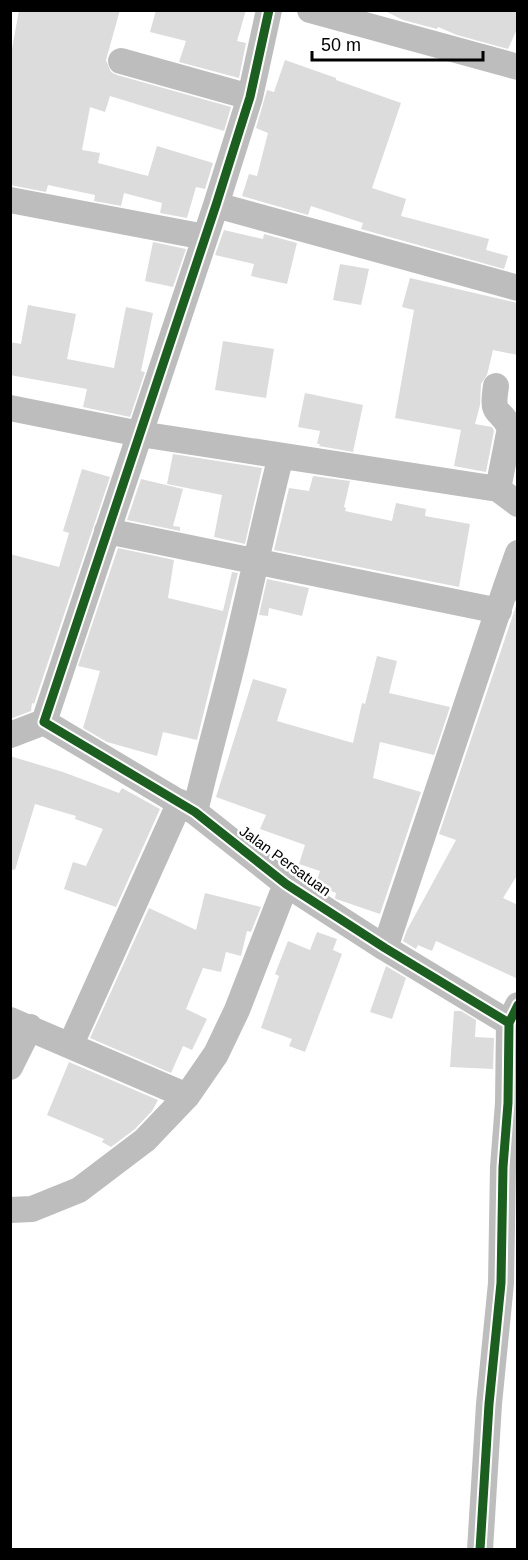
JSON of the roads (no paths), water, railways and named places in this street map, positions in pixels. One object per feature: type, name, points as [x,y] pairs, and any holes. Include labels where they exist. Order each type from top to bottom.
[{"type":"street","points":[[10,735],[44,722],[216,205],[250,97],[269,10]]},
{"type":"street","points":[[310,10],[518,67]]},
{"type":"street","points":[[121,61],[250,97]]},
{"type":"street","points":[[10,200],[205,237]]},
{"type":"street","points":[[216,205],[518,288]]},
{"type":"street","points":[[10,408],[140,434],[508,496],[510,428],[493,406],[496,386]]},
{"type":"street","points":[[71,1044],[187,807],[206,759],[232,666],[281,456]]},
{"type":"street","points":[[107,531],[499,611]]},
{"type":"street","points":[[385,948],[499,611],[512,586],[518,553]]},
{"type":"street","name":"Jalan Persatuan","points":[[44,722],[187,807],[286,884],[385,948],[513,1014]]},
{"type":"street","points":[[10,1210],[32,1209],[79,1190],[145,1140],[187,1096],[216,1054],[237,1010],[286,884]]},
{"type":"street","points":[[480,1550],[489,1404],[509,1286],[508,1103],[513,1014]]},
{"type":"street","points":[[10,1067],[20,1023],[187,1096]]}]
